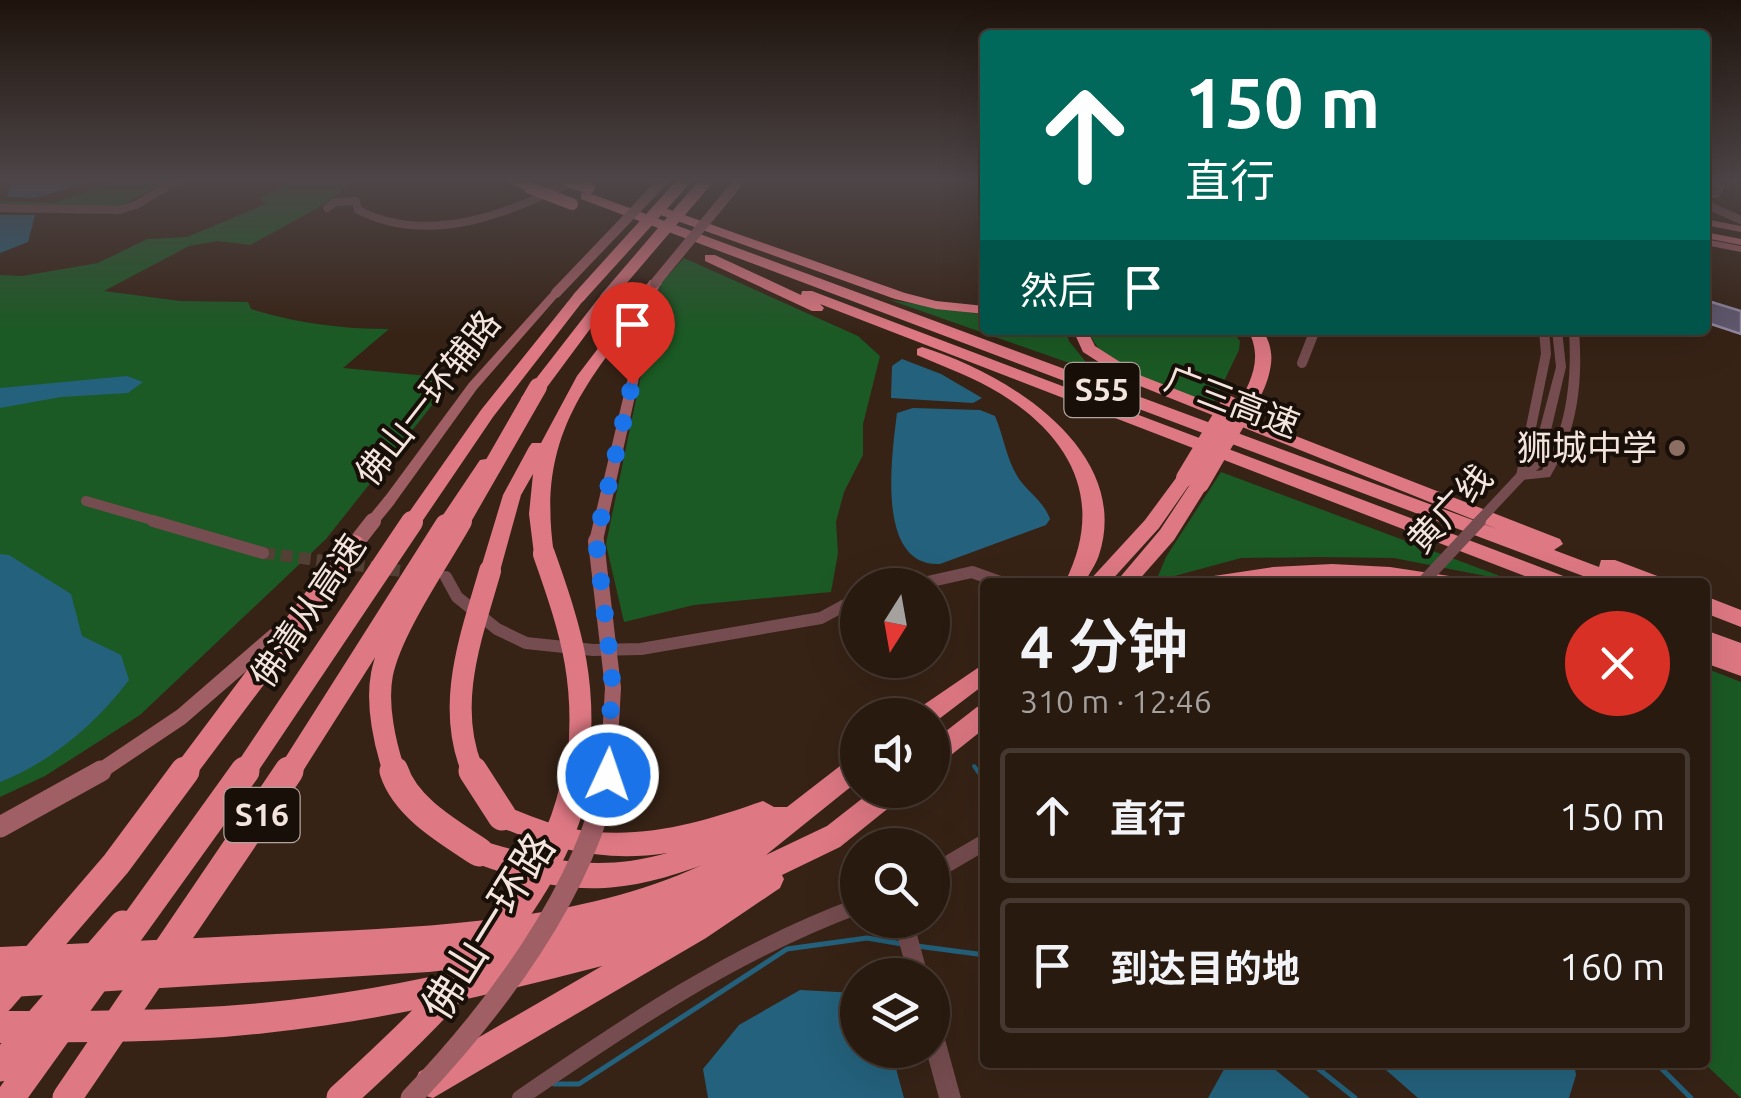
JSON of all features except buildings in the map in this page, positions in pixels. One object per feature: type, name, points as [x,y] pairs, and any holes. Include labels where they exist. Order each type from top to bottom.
[{"type":"highway","name":"佛清从高速","points":[[10,1098],[206,829],[486,414],[580,296],[639,231]]},
{"type":"highway","name":"广三高速","points":[[655,231],[710,258],[1549,578]]},
{"type":"highway","name":"佛清从高速","points":[[67,1098],[229,865],[538,387],[591,316],[663,231]]},
{"type":"highway","name":"广三高速","points":[[677,231],[1608,578]]},
{"type":"highway","points":[[715,231],[756,242],[900,296],[980,309]]},
{"type":"highway","points":[[710,258],[979,377],[1041,417],[1068,445],[1092,496],[1092,550],[1077,578]]},
{"type":"highway","points":[[341,1098],[424,1023],[488,948],[537,873],[572,802],[579,777],[584,721],[577,651],[538,529],[538,488],[544,456],[556,426],[590,368],[655,282]]},
{"type":"highway","points":[[1082,335],[1088,349],[1136,379],[1643,578]]},
{"type":"highway","points":[[1236,407],[1251,367],[1251,345],[1245,335]]},
{"type":"highway","points":[[1129,578],[1166,536],[1236,407],[1266,366],[1258,335]]},
{"type":"highway","points":[[538,387],[404,623],[382,674],[384,743],[398,784],[435,823],[480,852],[563,876],[608,877],[660,867],[714,850],[813,799]]},
{"type":"highway","points":[[556,426],[541,441],[512,495],[462,670],[459,725],[465,761],[479,790],[502,816],[566,842],[657,844],[715,830],[787,803],[813,799]]},
{"type":"highway","points":[[1102,578],[1193,481]]},
{"type":"highway","points":[[0,999],[128,849],[354,546]]},
{"type":"highway","points":[[1248,578],[1307,571],[1417,578]]},
{"type":"highway","points":[[1710,606],[1741,620]]},
{"type":"highway","points":[[1710,617],[1741,629]]},
{"type":"highway","points":[[1710,640],[1741,652]]},
{"type":"highway","points":[[1710,656],[1741,667]]},
{"type":"highway","points":[[950,698],[980,676]]},
{"type":"highway","points":[[950,742],[980,718]]},
{"type":"highway","points":[[0,962],[442,940],[586,918],[686,886],[738,862],[840,779]]},
{"type":"highway","points":[[847,828],[871,808]]},
{"type":"highway","points":[[0,1067],[206,829]]},
{"type":"highway","points":[[409,1098],[696,928],[840,833]]},
{"type":"highway","points":[[0,982],[429,958],[579,941],[670,916],[840,833]]},
{"type":"highway","points":[[0,1027],[172,1024],[352,1007],[559,963],[696,928]]},
{"type":"main road","name":"佛山一环辅路","points":[[0,827],[127,754],[215,692],[296,614],[354,546],[474,386],[615,231]]},
{"type":"main road","points":[[655,282],[697,231]]},
{"type":"main road","points":[[1710,237],[1741,242]]},
{"type":"main road","name":"佛山一环路","points":[[409,1098],[467,1038],[495,1000],[559,895],[592,828],[608,775],[612,674],[596,540],[655,282]]},
{"type":"street","points":[[1302,363],[1313,335]]},
{"type":"street","points":[[1521,476],[1546,354],[1544,335]]},
{"type":"street","name":"黄广线","points":[[1426,578],[1521,476],[1537,464],[1561,367],[1558,335]]},
{"type":"street","name":"黄广线","points":[[1521,476],[1546,474],[1562,450],[1578,371],[1574,335]]},
{"type":"street","points":[[86,500],[263,553]]},
{"type":"street","points":[[950,577],[972,572],[989,578]]},
{"type":"street","points":[[446,576],[457,598],[497,629],[526,643],[593,650],[641,650],[821,618],[840,608]]},
{"type":"street","points":[[950,862],[980,845]]},
{"type":"street","points":[[520,1098],[643,1015],[802,924],[840,912]]},
{"type":"street","points":[[942,1068],[950,1098]]},
{"type":"green space","points":[[201,231],[275,231],[250,245],[218,241],[189,246],[104,291],[180,301],[248,302],[251,309],[302,321],[389,329],[343,368],[449,378],[437,399],[326,539],[140,715],[45,776],[0,797],[0,275],[22,276],[98,263],[147,239],[187,237]]},
{"type":"green space","points":[[684,258],[858,336],[880,356],[863,424],[863,455],[844,492],[836,522],[838,553],[831,592],[694,605],[624,622],[606,544],[660,284]]},
{"type":"green space","points":[[890,300],[980,314],[980,332]]},
{"type":"green space","points":[[990,335],[1067,335],[1085,361],[1081,367]]},
{"type":"green space","points":[[1091,335],[1235,335],[1240,341],[1213,404],[1141,377],[1095,344]]},
{"type":"green space","points":[[1221,472],[1505,578],[1394,558],[1320,557],[1241,558],[1157,578],[1166,557]]},
{"type":"green space","points":[[1710,670],[1741,682],[1741,1098],[1709,1068]]},
{"type":"water","points":[[0,231],[31,231],[28,242],[0,253]]},
{"type":"water","points":[[902,359],[941,374],[982,398],[973,403],[891,398],[892,366]]},
{"type":"water","points":[[127,376],[143,382],[128,393],[61,397],[0,408],[0,388]]},
{"type":"water","points":[[913,408],[980,410],[995,416],[1015,471],[1050,519],[1046,525],[940,564],[919,560],[905,547],[897,528],[891,480],[897,413]]},
{"type":"water","points":[[0,554],[9,555],[71,594],[82,636],[121,655],[129,680],[71,740],[37,764],[0,782]]},
{"type":"water","points":[[800,990],[840,992],[840,1068],[896,1068],[904,1098],[708,1098],[703,1069],[739,1025]]},
{"type":"water","points":[[1225,1068],[1273,1068],[1310,1098],[1208,1098]]},
{"type":"water","points":[[1384,1068],[1575,1068],[1569,1098],[1418,1098]]},
{"type":"waterway","points":[[974,766],[980,774]]},
{"type":"waterway","points":[[554,1084],[579,1084],[787,949],[867,938],[902,944]]},
{"type":"waterway","points":[[917,946],[980,954]]},
{"type":"waterway","points":[[1318,1068],[1355,1098]]},
{"type":"waterway","points":[[1661,1068],[1691,1098]]},
{"type":"tunnel","points":[[263,553],[417,573]]},
{"type":"place","name":"狮城中学","points":[[1677,448]]},
{"type":"route","points":[[608,775],[612,674],[596,540],[632,384]]}]
